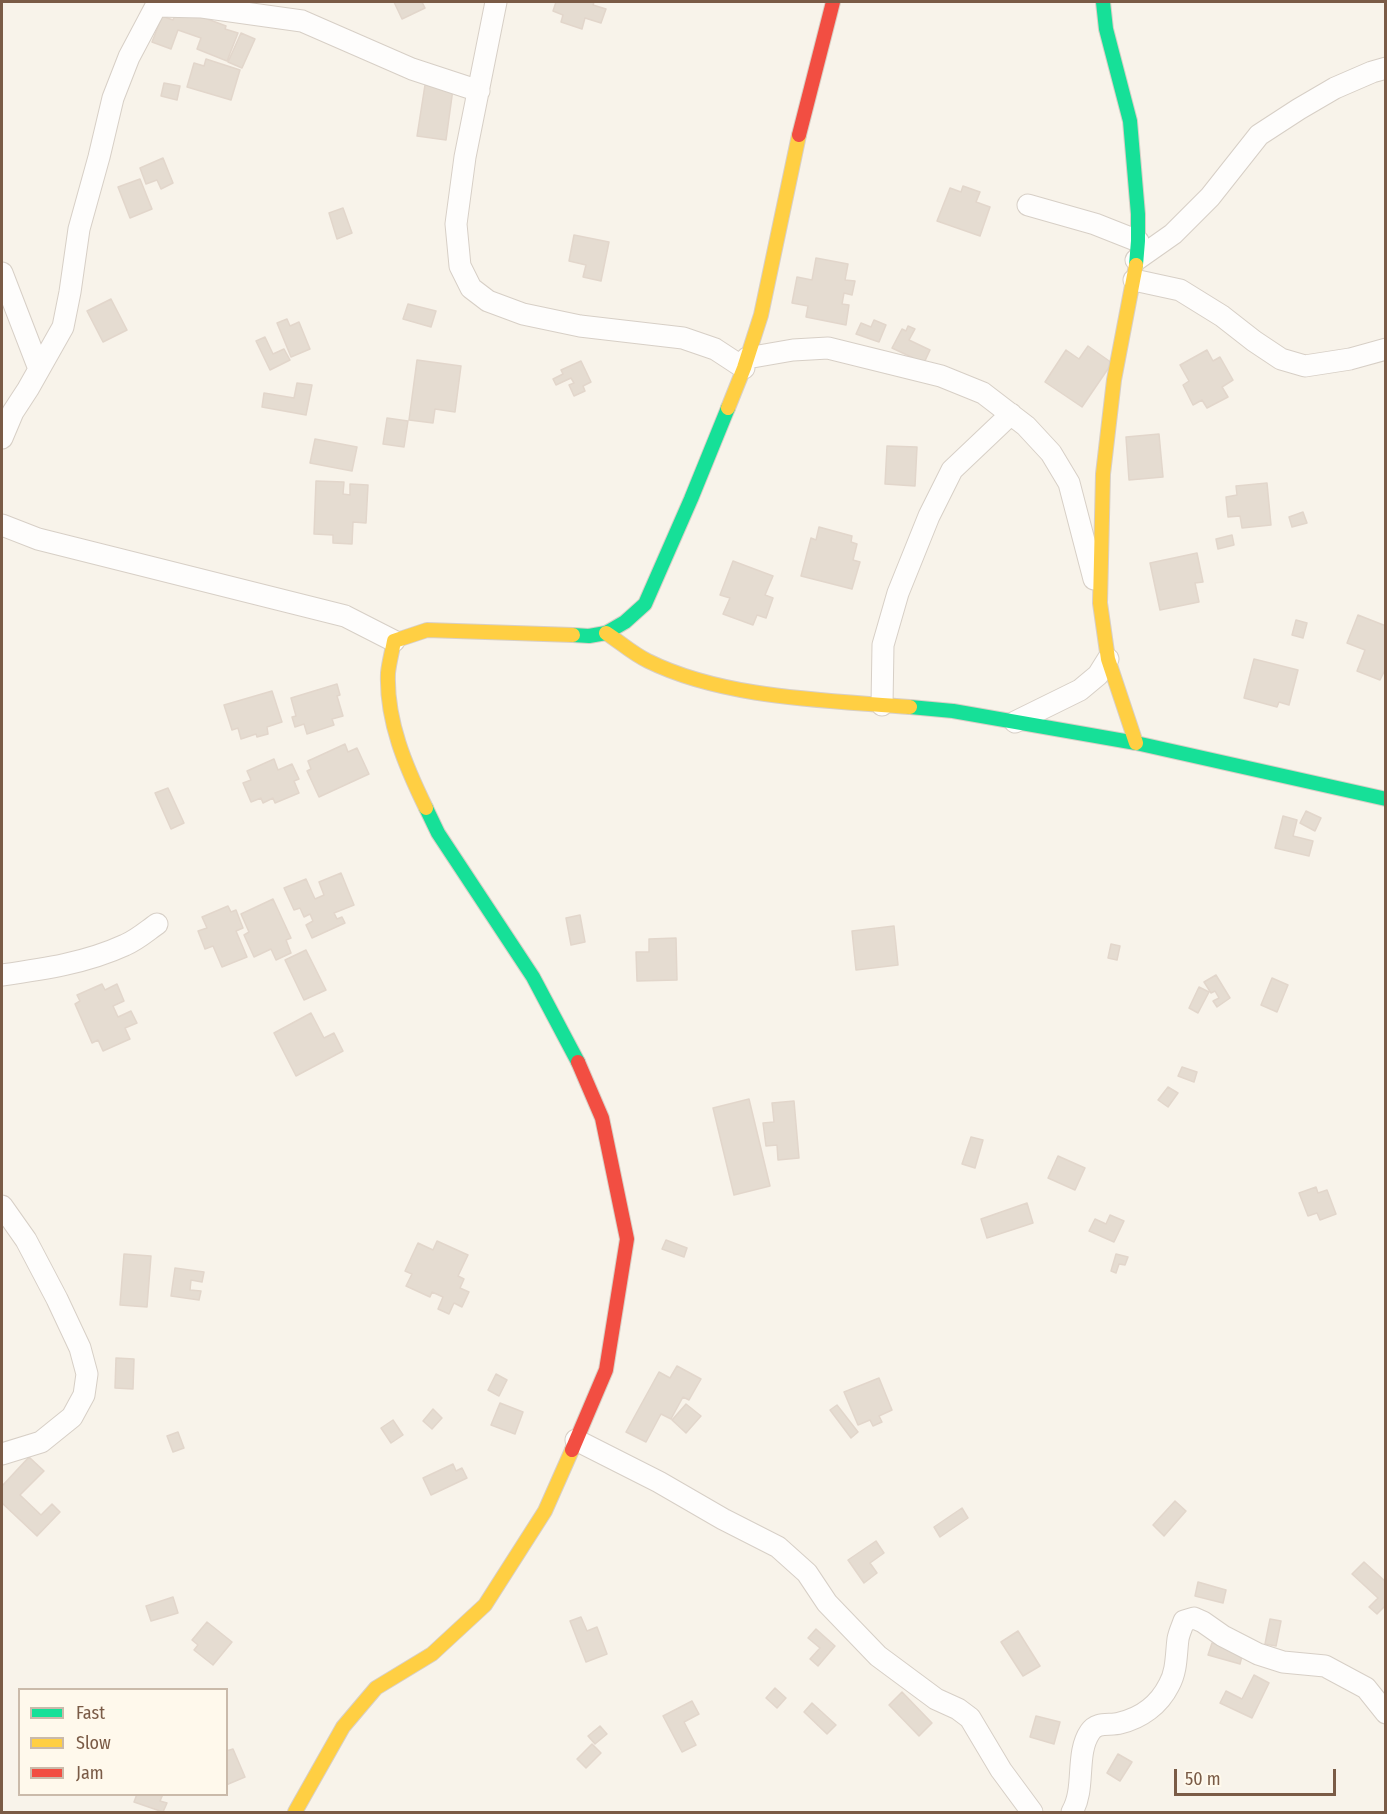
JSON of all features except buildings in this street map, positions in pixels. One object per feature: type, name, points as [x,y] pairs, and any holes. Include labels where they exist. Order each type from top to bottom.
[{"type":"street","points":[[496,2],[465,157],[456,224],[460,266],[471,288],[488,301],[523,314],[580,326],[683,338],[746,363],[793,350],[828,348],[941,376],[983,393],[1026,426],[1051,453],[1069,483],[1100,603],[1108,659],[1136,743]]},
{"type":"street","points":[[2,525],[38,539],[345,616],[394,641],[427,630],[589,636],[606,633],[645,604],[691,499],[746,363],[761,315],[803,114],[833,2]]},
{"type":"street","points":[[1100,603],[1103,474],[1114,380],[1136,260],[1137,204],[1130,121],[1106,29],[1103,2]]},
{"type":"street","points":[[2,438],[13,412],[63,327],[79,229],[113,98],[129,57],[159,4],[302,21],[412,69],[479,91]]},
{"type":"street","points":[[1136,260],[1173,234],[1210,197],[1259,135],[1335,88],[1386,68]]},
{"type":"street","points":[[1028,205],[1095,224],[1136,260],[1222,316],[1281,359],[1305,366],[1350,359],[1386,349]]},
{"type":"street","points":[[2,273],[39,369]]},
{"type":"street","points":[[882,705],[883,645],[898,593],[928,516],[952,470],[1011,414]]},
{"type":"street","points":[[606,633],[647,662],[692,678],[743,690],[801,698],[953,711],[1136,743],[1386,799]]},
{"type":"street","points":[[295,1812],[343,1727],[376,1688],[432,1654],[484,1605],[545,1511],[606,1370],[627,1239],[602,1118],[573,1050],[533,977],[438,834],[405,764],[390,708],[388,673],[394,641]]},
{"type":"street","points":[[1015,722],[1080,690],[1098,675],[1108,659]]},
{"type":"street","points":[[2,970],[2,975],[85,960],[127,944],[157,924]]},
{"type":"street","points":[[2,1206],[26,1240],[57,1299],[80,1348],[87,1374],[84,1395],[72,1417],[41,1442],[2,1454]]},
{"type":"street","points":[[576,1440],[778,1547],[807,1573],[827,1603],[878,1656],[936,1699],[958,1709],[970,1718],[1001,1770],[1032,1812]]},
{"type":"street","points":[[1072,1812],[1077,1803],[1083,1750],[1090,1730],[1102,1724],[1117,1724],[1140,1716],[1156,1704],[1170,1683],[1176,1660],[1178,1637],[1184,1622],[1194,1618],[1258,1654],[1283,1662],[1325,1666],[1366,1688],[1386,1713]]},
{"type":"traffic: fast","points":[[1103,2],[1106,29],[1130,121],[1138,214],[1136,265]]},
{"type":"traffic: fast","points":[[573,635],[589,636],[606,633],[625,622],[645,604],[728,408]]},
{"type":"traffic: fast","points":[[910,707],[953,711],[1136,743],[1386,799]]},
{"type":"traffic: fast","points":[[426,808],[438,833],[533,977],[578,1062]]},
{"type":"traffic: slow","points":[[728,408],[761,315],[799,135]]},
{"type":"traffic: slow","points":[[1136,265],[1114,380],[1103,474],[1100,603],[1108,659],[1136,743]]},
{"type":"traffic: slow","points":[[426,808],[405,760],[390,709],[388,673],[394,641],[427,630],[573,635]]},
{"type":"traffic: slow","points":[[606,633],[648,661],[678,674],[710,683],[777,696],[910,707]]},
{"type":"traffic: slow","points":[[295,1812],[343,1727],[376,1688],[432,1654],[485,1605],[545,1511],[572,1450]]},
{"type":"traffic: jam","points":[[799,135],[833,2]]},
{"type":"traffic: jam","points":[[572,1450],[606,1370],[627,1239],[602,1118],[578,1062]]}]
